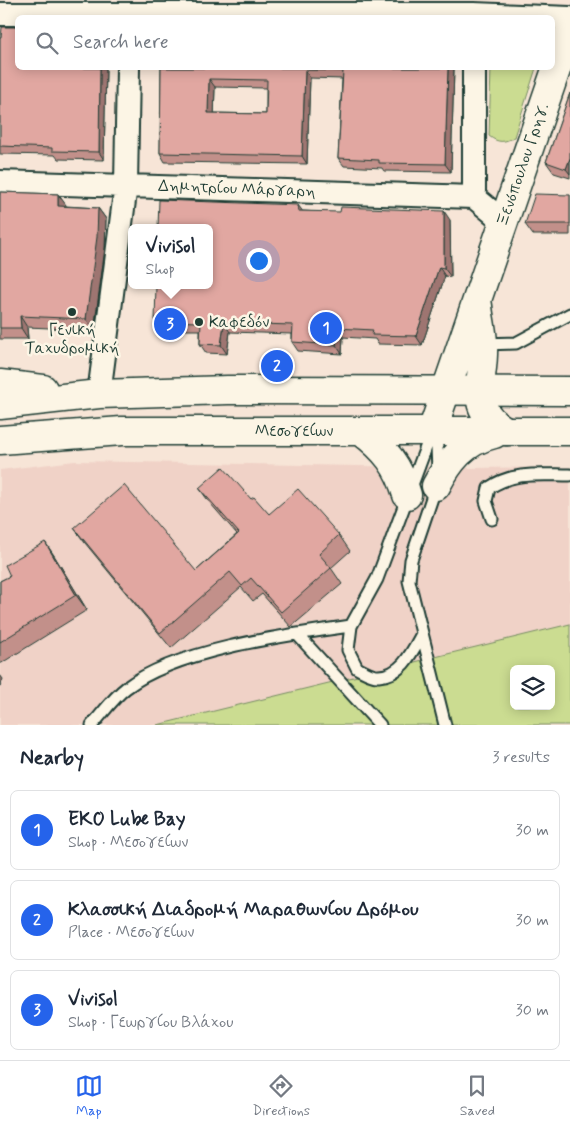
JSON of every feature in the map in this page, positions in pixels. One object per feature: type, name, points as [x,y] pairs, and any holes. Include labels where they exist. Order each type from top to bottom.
[{"type":"main road","name":"Ξενόπουλου Γρηγ.","points":[[432,431],[570,29]]},
{"type":"main road","name":"Ξενόπουλου Γρηγ.","points":[[477,302],[483,344],[478,392],[482,409],[492,423],[506,431]]},
{"type":"main road","points":[[0,384],[99,394]]},
{"type":"main road","points":[[0,405],[99,394],[228,390],[570,391]]},
{"type":"main road","name":"Μεσογείων","points":[[6,441],[122,431],[570,431]]},
{"type":"main road","points":[[436,486],[448,462],[465,446],[485,436],[506,431]]},
{"type":"main road","points":[[362,432],[381,446],[397,466],[408,495]]},
{"type":"street","points":[[0,14],[129,10],[474,10],[534,15]]},
{"type":"street","points":[[555,17],[570,18]]},
{"type":"street","points":[[99,394],[126,186],[128,70]]},
{"type":"street","points":[[474,70],[474,197],[504,222]]},
{"type":"street","name":"Δημητρίου Μάργαρη","points":[[0,182],[474,197]]},
{"type":"lane","points":[[483,344],[516,343],[570,314]]},
{"type":"lane","points":[[432,431],[439,463],[436,486],[411,560],[409,581],[445,725]]},
{"type":"lane","points":[[422,634],[411,654],[396,672],[378,677],[357,668],[348,650],[351,626],[377,579],[432,431]]},
{"type":"lane","points":[[492,519],[486,501],[489,488],[498,481],[523,475],[570,475]]},
{"type":"lane","points":[[92,725],[125,689],[166,665],[228,648],[297,634],[351,626]]},
{"type":"lane","points":[[297,634],[380,725]]},
{"type":"shaded area","points":[[75,461],[468,468],[570,467],[570,725],[0,725],[0,470]]},
{"type":"green space","points":[[491,70],[535,70],[514,137],[498,141],[489,136]]},
{"type":"green space","points":[[570,624],[570,725],[157,725]]},
{"type":"building","points":[[2,27],[15,27],[15,70],[100,70],[99,152],[52,151],[52,148],[0,146]]},
{"type":"building","points":[[161,70],[305,70],[302,156],[160,153]],"holes":[[[209,79],[267,80],[266,114],[208,113]]]},
{"type":"building","points":[[305,70],[448,70],[445,164],[379,163],[379,160],[338,158],[343,71]]},
{"type":"building","points":[[570,93],[570,158],[566,169],[546,162]]},
{"type":"building","points":[[0,192],[58,194],[58,206],[98,208],[97,237],[86,319],[20,316],[21,328],[0,328]]},
{"type":"building","points":[[535,194],[570,195],[570,224],[525,224]]},
{"type":"building","points":[[159,200],[298,205],[298,211],[340,212],[341,207],[444,211],[444,268],[439,267],[416,336],[372,335],[373,330],[337,328],[336,345],[292,342],[293,325],[224,323],[221,345],[200,344],[201,322],[155,321],[156,289],[213,289],[213,224],[158,224]]},
{"type":"building","points":[[223,467],[251,499],[254,497],[269,514],[298,489],[339,535],[319,554],[331,568],[281,612],[251,578],[242,586],[230,572],[160,633],[74,528],[124,485],[196,571],[239,533],[199,488]]},
{"type":"building","points":[[45,542],[76,595],[0,642],[0,581],[10,576],[5,565]]},
{"type":"place","name":"Γενική Ταχυδρομική","points":[[72,312]]},
{"type":"place","name":"Καφεδόν","points":[[199,322]]},
{"type":"place","name":"Vivisol","points":[[170,324]]},
{"type":"place","name":"EKO Lube Bay","points":[[326,328]]},
{"type":"place","name":"Κλασσική Διαδρομή Μαραθωνίου Δρόμου","points":[[277,366]]}]
